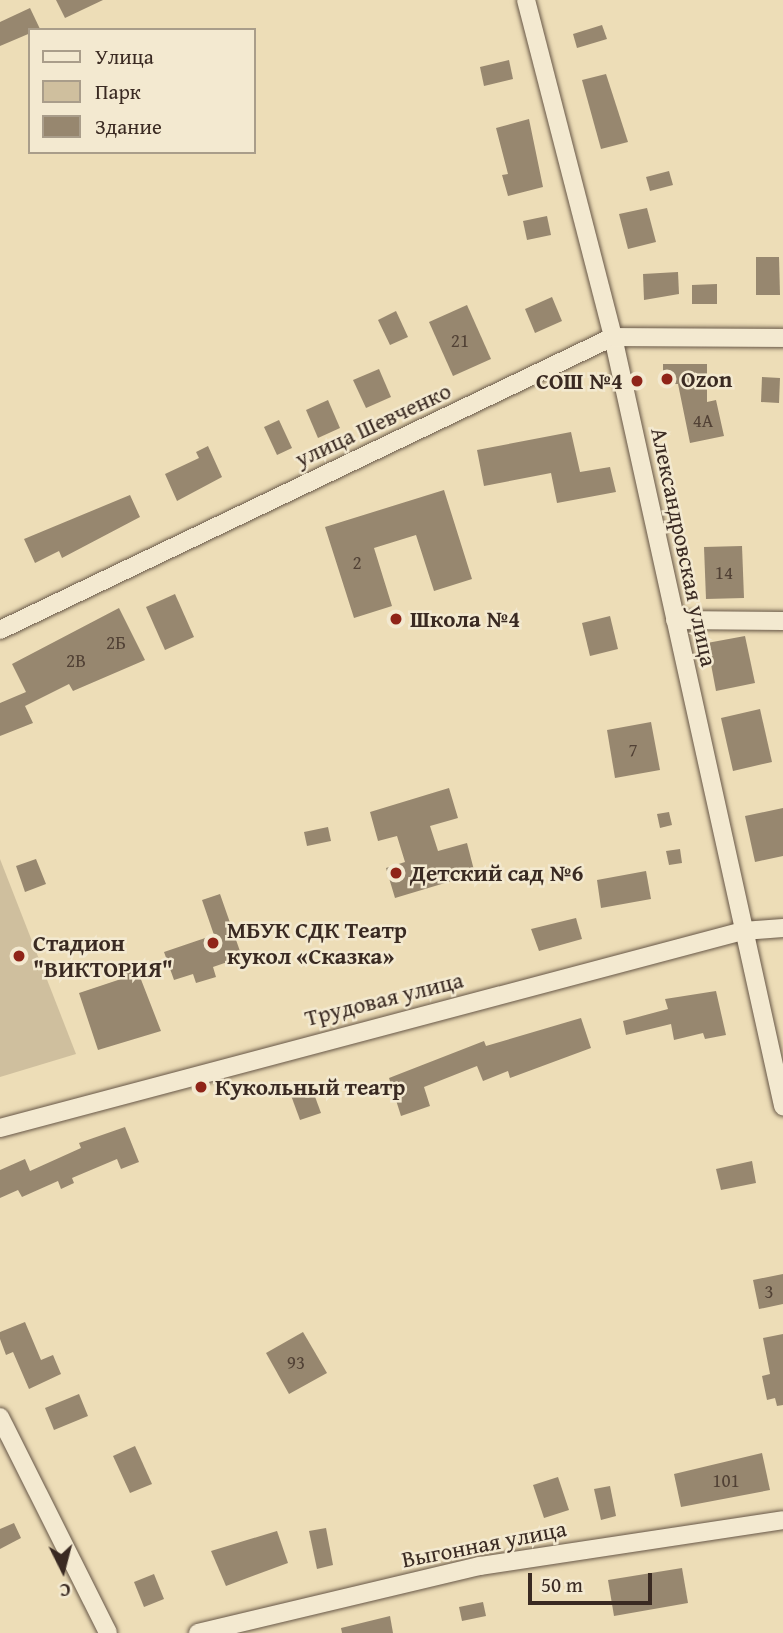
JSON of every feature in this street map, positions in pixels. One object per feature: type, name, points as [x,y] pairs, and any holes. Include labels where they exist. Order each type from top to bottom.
[{"type":"street","name":"Александровская улица","points":[[526,0],[613,337],[783,1107]]},
{"type":"street","name":"улица Шевченко","points":[[0,630],[613,337],[783,338]]},
{"type":"street","points":[[675,620],[783,621]]},
{"type":"street","name":"Трудовая улица","points":[[0,1128],[743,931],[783,928]]},
{"type":"street","points":[[0,1417],[108,1633]]},
{"type":"street","name":"Выгонная улица","points":[[198,1633],[480,1566],[783,1520]]},
{"type":"green space","name":"Стадион \"ВИКТОРИЯ\"","points":[[0,859],[76,1054],[0,1077]]},
{"type":"building","points":[[56,0],[103,0],[65,18]]},
{"type":"building","points":[[30,8],[40,28],[28,28],[28,34],[0,46],[0,22]]},
{"type":"building","points":[[602,25],[607,39],[577,48],[573,34]]},
{"type":"building","points":[[509,60],[513,79],[484,86],[480,67]]},
{"type":"building","points":[[606,74],[628,142],[601,149],[582,80]]},
{"type":"building","points":[[529,119],[543,187],[508,196],[502,175],[508,174],[496,128]]},
{"type":"building","points":[[669,171],[673,185],[650,191],[646,177]]},
{"type":"building","points":[[647,208],[656,242],[628,249],[619,214]]},
{"type":"building","points":[[547,216],[551,235],[527,240],[523,221]]},
{"type":"building","points":[[756,257],[779,257],[780,295],[756,295]]},
{"type":"building","points":[[678,272],[679,294],[644,300],[643,274]]},
{"type":"building","points":[[717,284],[717,304],[692,304],[692,285]]},
{"type":"building","points":[[552,297],[562,321],[535,333],[525,309]]},
{"type":"building","points":[[467,305],[491,359],[453,376],[429,322]]},
{"type":"building","points":[[396,311],[408,337],[390,345],[378,320]]},
{"type":"building","points":[[663,364],[707,364],[707,402],[716,400],[724,436],[690,443],[678,384],[663,384]]},
{"type":"building","points":[[379,369],[391,397],[366,408],[353,380]]},
{"type":"building","points":[[762,377],[780,378],[779,403],[761,402]]},
{"type":"building","points":[[328,400],[340,428],[318,438],[306,410]]},
{"type":"building","points":[[279,420],[292,448],[277,455],[264,427]]},
{"type":"building","points":[[571,432],[580,472],[610,467],[616,492],[557,503],[551,473],[484,486],[477,450]]},
{"type":"building","points":[[208,446],[222,477],[177,501],[165,474],[199,458],[196,452]]},
{"type":"building","points":[[444,490],[472,579],[434,591],[416,535],[374,548],[392,606],[354,618],[325,527]]},
{"type":"building","points":[[130,495],[140,517],[62,558],[59,551],[35,563],[24,539]]},
{"type":"building","points":[[742,546],[744,598],[706,599],[704,547]]},
{"type":"building","points":[[175,594],[194,637],[165,650],[146,607]]},
{"type":"building","points":[[119,608],[145,660],[73,691],[69,684],[25,706],[33,723],[0,736],[0,703],[26,692],[12,664]]},
{"type":"building","points":[[610,616],[618,649],[590,656],[582,623]]},
{"type":"building","points":[[745,636],[755,683],[716,691],[707,643]]},
{"type":"building","points":[[760,709],[772,762],[733,771],[721,718]]},
{"type":"building","points":[[651,722],[660,770],[615,778],[607,730]]},
{"type":"building","points":[[449,788],[458,818],[430,826],[438,851],[467,843],[475,874],[395,898],[386,868],[405,862],[397,836],[378,841],[370,812]]},
{"type":"building","points":[[783,808],[783,856],[755,862],[745,816]]},
{"type":"building","points":[[669,812],[672,825],[660,828],[657,814]]},
{"type":"building","points":[[328,827],[331,841],[307,846],[304,832]]},
{"type":"building","points":[[680,849],[682,863],[669,865],[666,851]]},
{"type":"building","points":[[36,859],[46,884],[25,892],[16,866]]},
{"type":"building","points":[[646,871],[651,899],[601,908],[597,880]]},
{"type":"building","name":"МБУК СДК Театр кукол «Сказка»","points":[[220,894],[242,957],[213,967],[216,977],[196,983],[193,974],[174,980],[164,952],[214,935],[202,900]]},
{"type":"building","points":[[576,918],[582,939],[539,951],[531,929]]},
{"type":"building","points":[[135,964],[161,1031],[98,1050],[79,993],[124,978],[120,969]]},
{"type":"building","points":[[716,991],[726,1035],[705,1039],[703,1033],[674,1040],[671,1024],[626,1035],[623,1021],[668,1009],[665,999]]},
{"type":"building","points":[[581,1018],[591,1048],[510,1078],[508,1071],[483,1081],[477,1066],[424,1087],[430,1106],[401,1116],[389,1078],[484,1041],[486,1046]]},
{"type":"building","points":[[310,1083],[321,1113],[300,1120],[289,1090]]},
{"type":"building","points":[[125,1127],[139,1162],[121,1169],[117,1159],[72,1178],[74,1183],[61,1189],[58,1181],[22,1197],[18,1190],[0,1198],[0,1170],[25,1159],[30,1171],[81,1148],[79,1143]]},
{"type":"building","points":[[752,1161],[756,1183],[721,1190],[716,1169]]},
{"type":"building","points":[[783,1274],[783,1304],[759,1309],[753,1280]]},
{"type":"building","points":[[25,1322],[41,1360],[53,1355],[61,1374],[29,1389],[13,1352],[6,1355],[0,1339],[0,1332]]},
{"type":"building","points":[[303,1332],[327,1373],[289,1394],[266,1353]]},
{"type":"building","points":[[783,1334],[783,1405],[777,1406],[775,1398],[767,1400],[762,1376],[770,1374],[763,1338]]},
{"type":"building","points":[[79,1394],[88,1416],[54,1430],[45,1408]]},
{"type":"building","points":[[135,1446],[152,1484],[130,1493],[113,1456]]},
{"type":"building","points":[[762,1453],[770,1490],[681,1507],[674,1474]]},
{"type":"building","points":[[558,1477],[569,1510],[544,1518],[533,1485]]},
{"type":"building","points":[[610,1486],[616,1516],[601,1520],[594,1489]]},
{"type":"building","points":[[14,1523],[21,1538],[0,1549],[0,1529]]},
{"type":"building","points":[[326,1528],[333,1565],[317,1569],[309,1531]]},
{"type":"building","points":[[277,1531],[288,1563],[226,1586],[211,1551]]},
{"type":"building","points":[[682,1568],[688,1603],[614,1616],[608,1580]]},
{"type":"building","points":[[154,1574],[164,1599],[144,1607],[134,1582]]},
{"type":"building","points":[[483,1602],[486,1616],[462,1621],[459,1607]]},
{"type":"building","points":[[390,1616],[393,1633],[342,1633],[341,1628]]},
{"type":"place","name":"Ozon","points":[[667,379]]},
{"type":"place","name":"СОШ №4","points":[[637,381]]},
{"type":"place","name":"Школа №4","points":[[396,619]]},
{"type":"place","name":"Детский сад №6","points":[[396,873]]},
{"type":"place","name":"МБУК СДК Театр кукол «Сказка»","points":[[213,943]]},
{"type":"place","name":"Стадион \"ВИКТОРИЯ\"","points":[[19,956]]},
{"type":"place","name":"Кукольный театр","points":[[201,1087]]}]
